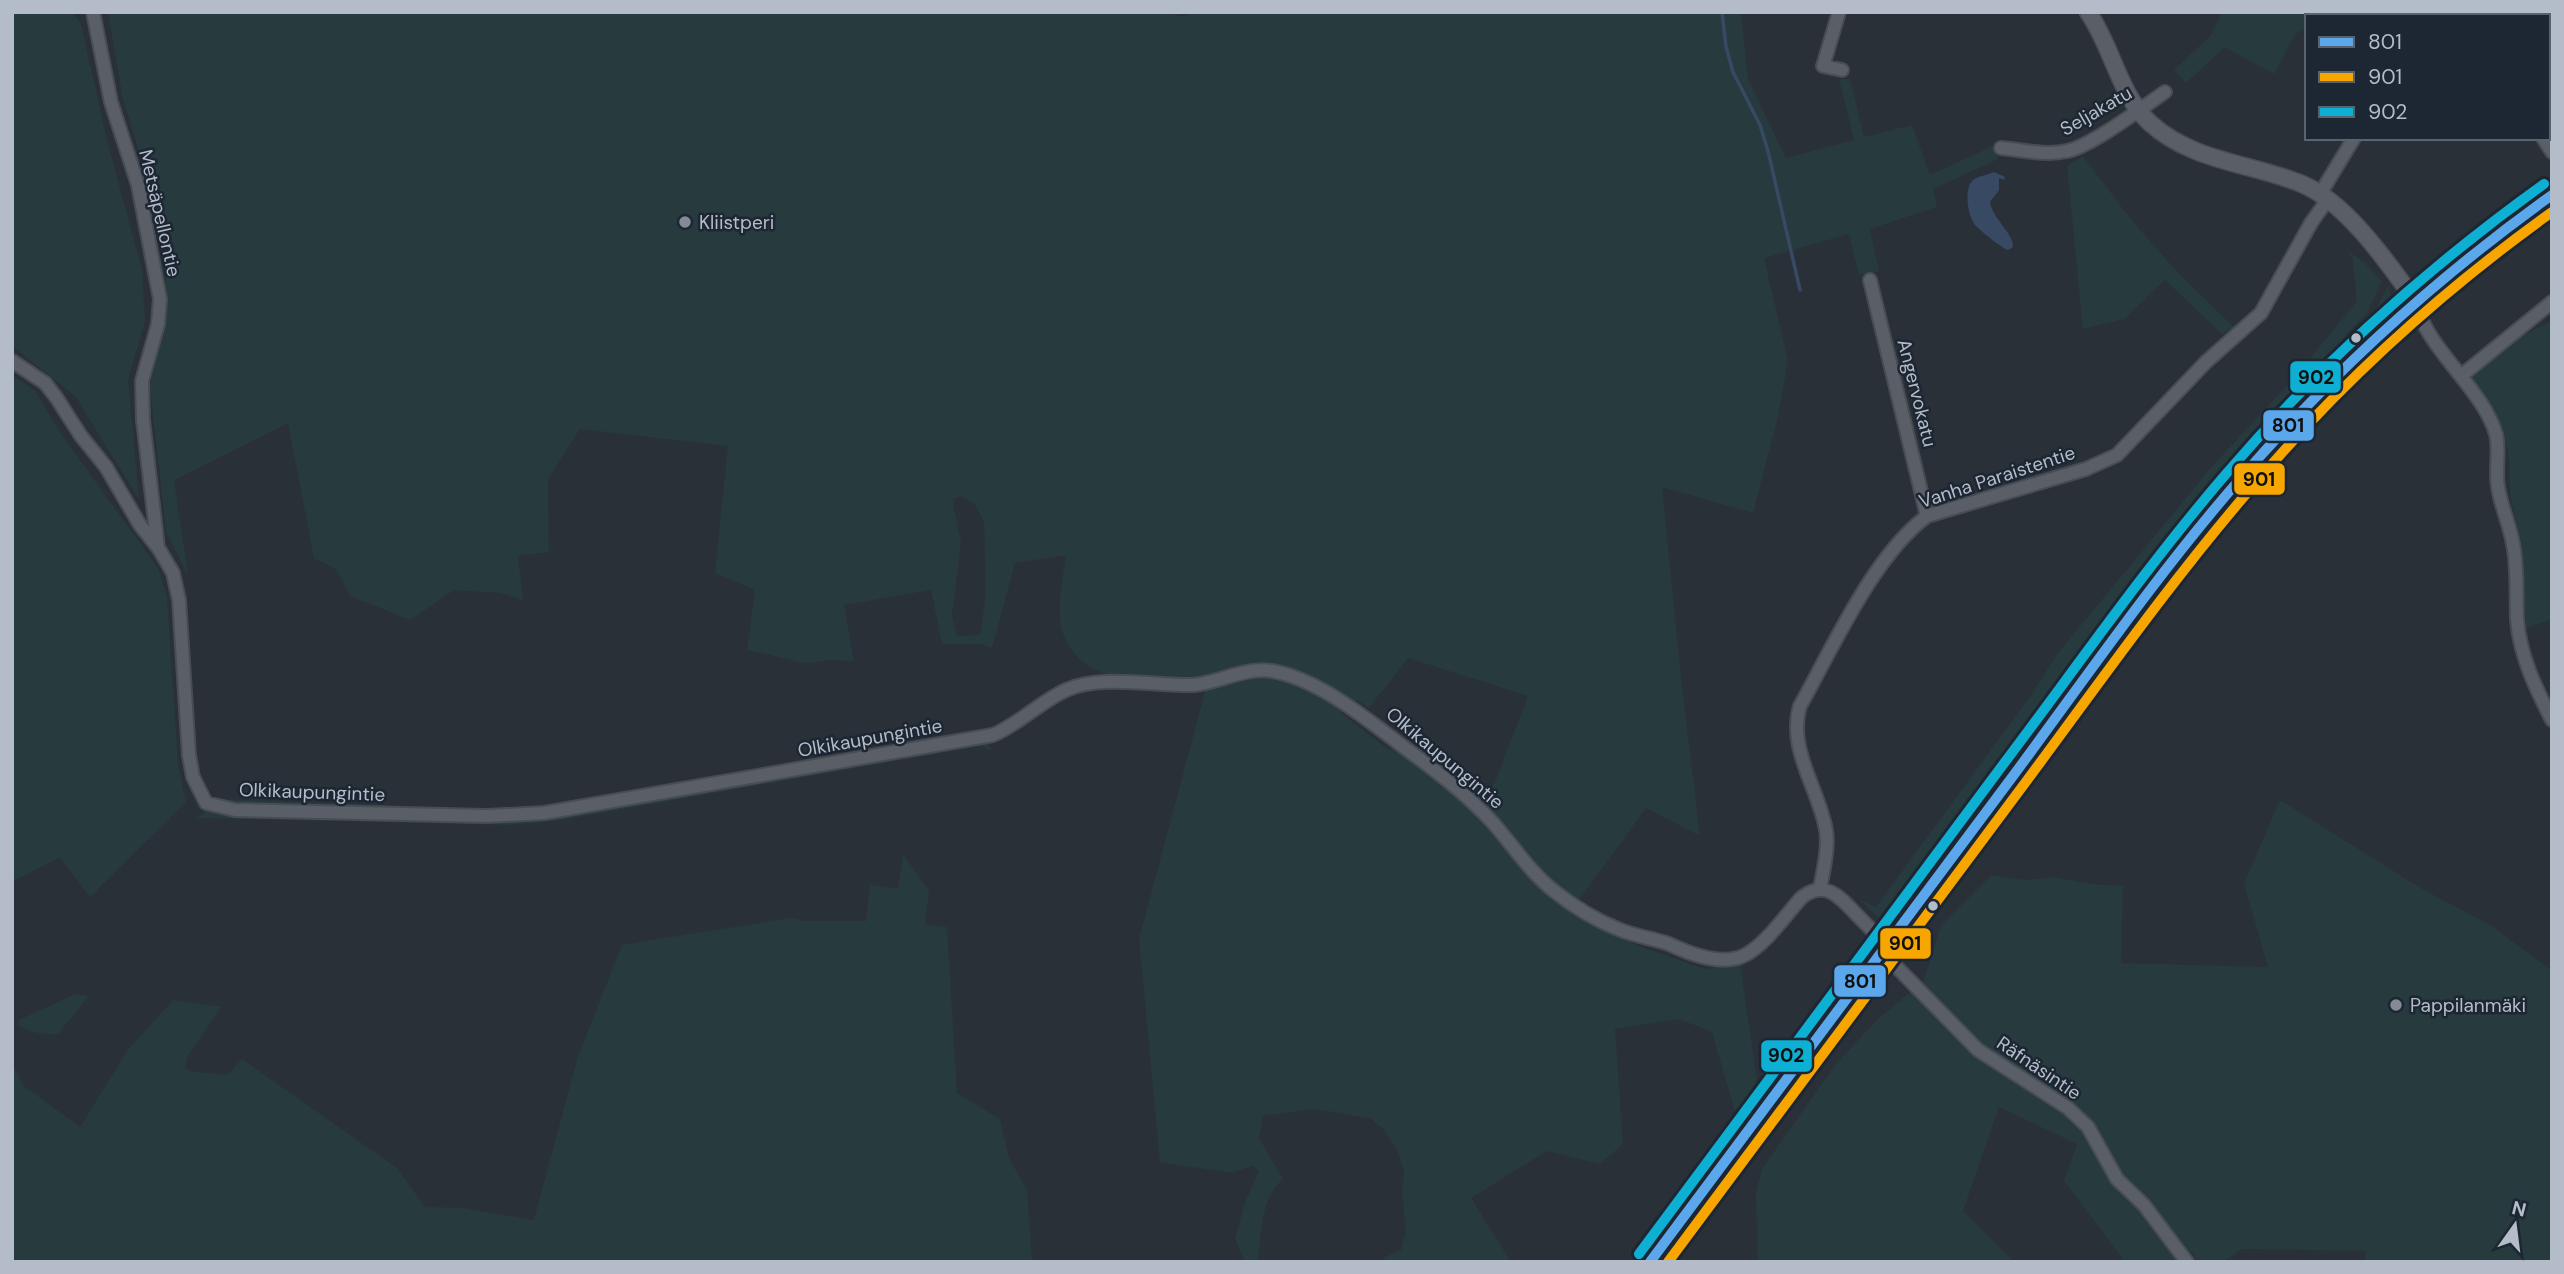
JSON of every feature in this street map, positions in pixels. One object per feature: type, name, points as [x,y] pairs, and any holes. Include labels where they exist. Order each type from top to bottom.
[{"type":"main road","points":[[1650,1262],[2197,530],[2300,412],[2348,363],[2416,302],[2519,218],[2552,195]]},
{"type":"street","name":"Metsäpellontie","points":[[93,12],[111,102],[138,185],[160,299],[158,324],[142,381],[143,420],[159,548]]},
{"type":"street","points":[[1839,12],[1823,66],[1842,70]]},
{"type":"street","points":[[2088,12],[2138,110],[2165,135],[2184,147],[2286,179],[2324,196],[2360,231],[2416,302],[2420,320],[2493,425],[2497,438],[2496,477],[2499,496],[2514,545],[2520,641],[2530,676],[2552,720]]},
{"type":"street","name":"Seljakatu","points":[[2001,148],[2051,153],[2069,151],[2085,144],[2165,92]]},
{"type":"street","name":"Vanha Paraistentie","points":[[1820,889],[1826,832],[1799,750],[1797,717],[1800,706],[1880,565],[1915,524],[1927,516],[2087,469],[2117,454],[2206,362],[2261,313],[2353,140]]},
{"type":"street","name":"Angervokatu","points":[[1870,281],[1927,516]]},
{"type":"street","points":[[2461,376],[2552,302]]},
{"type":"street","name":"Olkikaupungintie","points":[[12,361],[45,383],[57,397],[81,436],[106,467],[140,525],[159,548],[173,573],[179,600],[185,710],[193,777],[206,803],[218,807],[235,810],[465,816],[544,813],[993,735],[1010,728],[1052,698],[1076,686],[1094,683],[1207,684],[1234,674],[1262,671],[1280,673],[1303,682],[1370,720],[1439,773],[1477,807],[1532,871],[1553,890],[1579,909],[1619,930],[1661,941],[1706,958],[1744,957],[1760,944],[1801,898],[1820,889]]},
{"type":"street","points":[[1820,889],[1839,897],[1884,947]]},
{"type":"street","name":"Räfnäsintie","points":[[1884,947],[1978,1050],[2068,1108],[2088,1127],[2117,1179],[2144,1205],[2187,1262]]},
{"type":"green space","points":[[12,12],[72,12],[81,24],[107,140],[142,270],[145,321],[128,380],[139,499],[75,396],[12,346]]},
{"type":"green space","points":[[108,12],[1170,12],[1183,17],[1189,12],[1741,12],[1748,79],[1786,158],[1854,140],[1839,79],[1850,79],[1864,137],[1912,125],[1930,175],[1995,145],[1998,159],[1933,189],[1937,207],[1870,229],[1879,271],[1859,275],[1849,234],[1764,258],[1788,361],[1778,417],[1753,513],[1662,487],[1700,836],[1646,808],[1577,903],[1541,873],[1485,808],[1528,696],[1408,658],[1369,708],[1357,700],[1340,712],[1386,748],[1399,751],[1436,777],[1467,804],[1535,881],[1594,924],[1636,945],[1705,969],[1740,964],[1757,1079],[1739,1125],[1712,1032],[1679,1019],[1615,1029],[1623,1144],[1600,1164],[1547,1151],[1471,1198],[1511,1262],[1382,1262],[1385,1257],[1401,1250],[1406,1232],[1402,1192],[1404,1171],[1398,1152],[1385,1131],[1370,1118],[1314,1109],[1263,1116],[1259,1138],[1283,1179],[1275,1187],[1266,1207],[1258,1262],[1245,1262],[1235,1238],[1246,1200],[1259,1171],[1252,1166],[1231,1173],[1160,1162],[1139,939],[1209,677],[1116,676],[1084,663],[1068,644],[1061,626],[1060,599],[1066,555],[1015,563],[992,648],[979,644],[942,644],[931,590],[844,605],[854,661],[805,663],[747,650],[755,590],[715,573],[728,446],[580,429],[548,479],[549,552],[518,556],[523,600],[500,593],[454,590],[410,620],[350,596],[337,570],[314,558],[288,423],[174,480],[188,575],[166,532],[150,387],[166,315],[166,280],[154,200],[123,99]],"holes":[[[962,496],[975,505],[984,521],[986,594],[980,635],[957,636],[952,616],[961,542],[953,504],[955,498]]]},
{"type":"green space","points":[[2222,12],[2354,14],[2305,14],[2305,28],[2295,35],[2274,74],[2225,47],[2186,83],[2174,70],[2211,35]]},
{"type":"green space","points":[[2083,156],[2133,222],[2182,277],[2234,327],[2222,334],[2165,280],[2124,319],[2083,329],[2067,166]]},
{"type":"green space","points":[[2347,250],[2382,281],[2367,313],[2347,333],[2344,345],[2259,436],[2180,533],[2009,757],[1918,883],[1887,917],[1880,919],[1859,899],[1876,907],[2029,698],[2058,653],[2214,464],[2294,378],[2357,301],[2353,260]]},
{"type":"green space","points":[[2388,286],[2391,293],[2390,305],[2367,327]]},
{"type":"green space","points":[[2552,321],[2552,619],[2526,628],[2521,543],[2510,493],[2509,459],[2504,431],[2468,380],[2512,341]]},
{"type":"green space","points":[[12,375],[35,391],[61,434],[158,568],[167,598],[178,764],[186,802],[90,897],[60,857],[12,882]]},
{"type":"green space","points":[[981,729],[992,751],[981,746],[556,821],[507,825],[197,818],[220,799],[493,809],[552,806],[891,749]]},
{"type":"green space","points":[[2280,800],[2424,890],[2490,925],[2552,971],[2552,1262],[2365,1262],[2366,1251],[2242,1249],[2223,1262],[2197,1262],[2192,1252],[2168,1262],[2125,1262],[2064,1181],[2077,1144],[1999,1107],[1963,1211],[2014,1262],[1758,1262],[1756,1194],[1762,1169],[1835,1065],[1875,1022],[1924,980],[1941,926],[1992,875],[2024,880],[2053,877],[2090,884],[2123,886],[2121,963],[2268,967],[2244,884]]},
{"type":"green space","points":[[903,854],[929,891],[925,924],[947,927],[957,1093],[1000,1119],[1009,1158],[1027,1190],[1032,1262],[12,1262],[12,1064],[24,1086],[80,1127],[127,1051],[173,1000],[221,1007],[187,1057],[185,1068],[194,1072],[227,1075],[242,1059],[397,1168],[425,1207],[463,1208],[534,1220],[578,1056],[622,945],[790,918],[805,921],[866,921],[870,885],[898,889]]},
{"type":"green space","points":[[75,994],[89,996],[58,1034],[38,1033],[19,1026],[19,1020]]},
{"type":"water","points":[[1994,172],[2005,177],[2004,180],[1999,178],[1999,190],[1990,202],[2012,242],[2013,247],[2008,250],[1977,227],[1969,211],[1967,197],[1970,184],[1975,179]]},
{"type":"waterway","points":[[1722,12],[1726,47],[1733,72],[1760,125],[1768,151],[1800,290]]},
{"type":"transit line","name":"902","points":[[1639,1254],[2112,618],[2226,474],[2299,394],[2376,319],[2458,249],[2544,184]]},
{"type":"transit line","name":"801","points":[[1650,1262],[2124,625],[2180,551],[2240,479],[2275,439],[2387,328],[2467,259],[2552,195]]},
{"type":"transit line","name":"901","points":[[1668,1262],[2135,634],[2247,493],[2316,416],[2390,343],[2469,275],[2552,212]]},
{"type":"place","name":"Kliistperi","points":[[685,222]]},
{"type":"place","name":"Pappilanmäki","points":[[2396,1005]]}]
